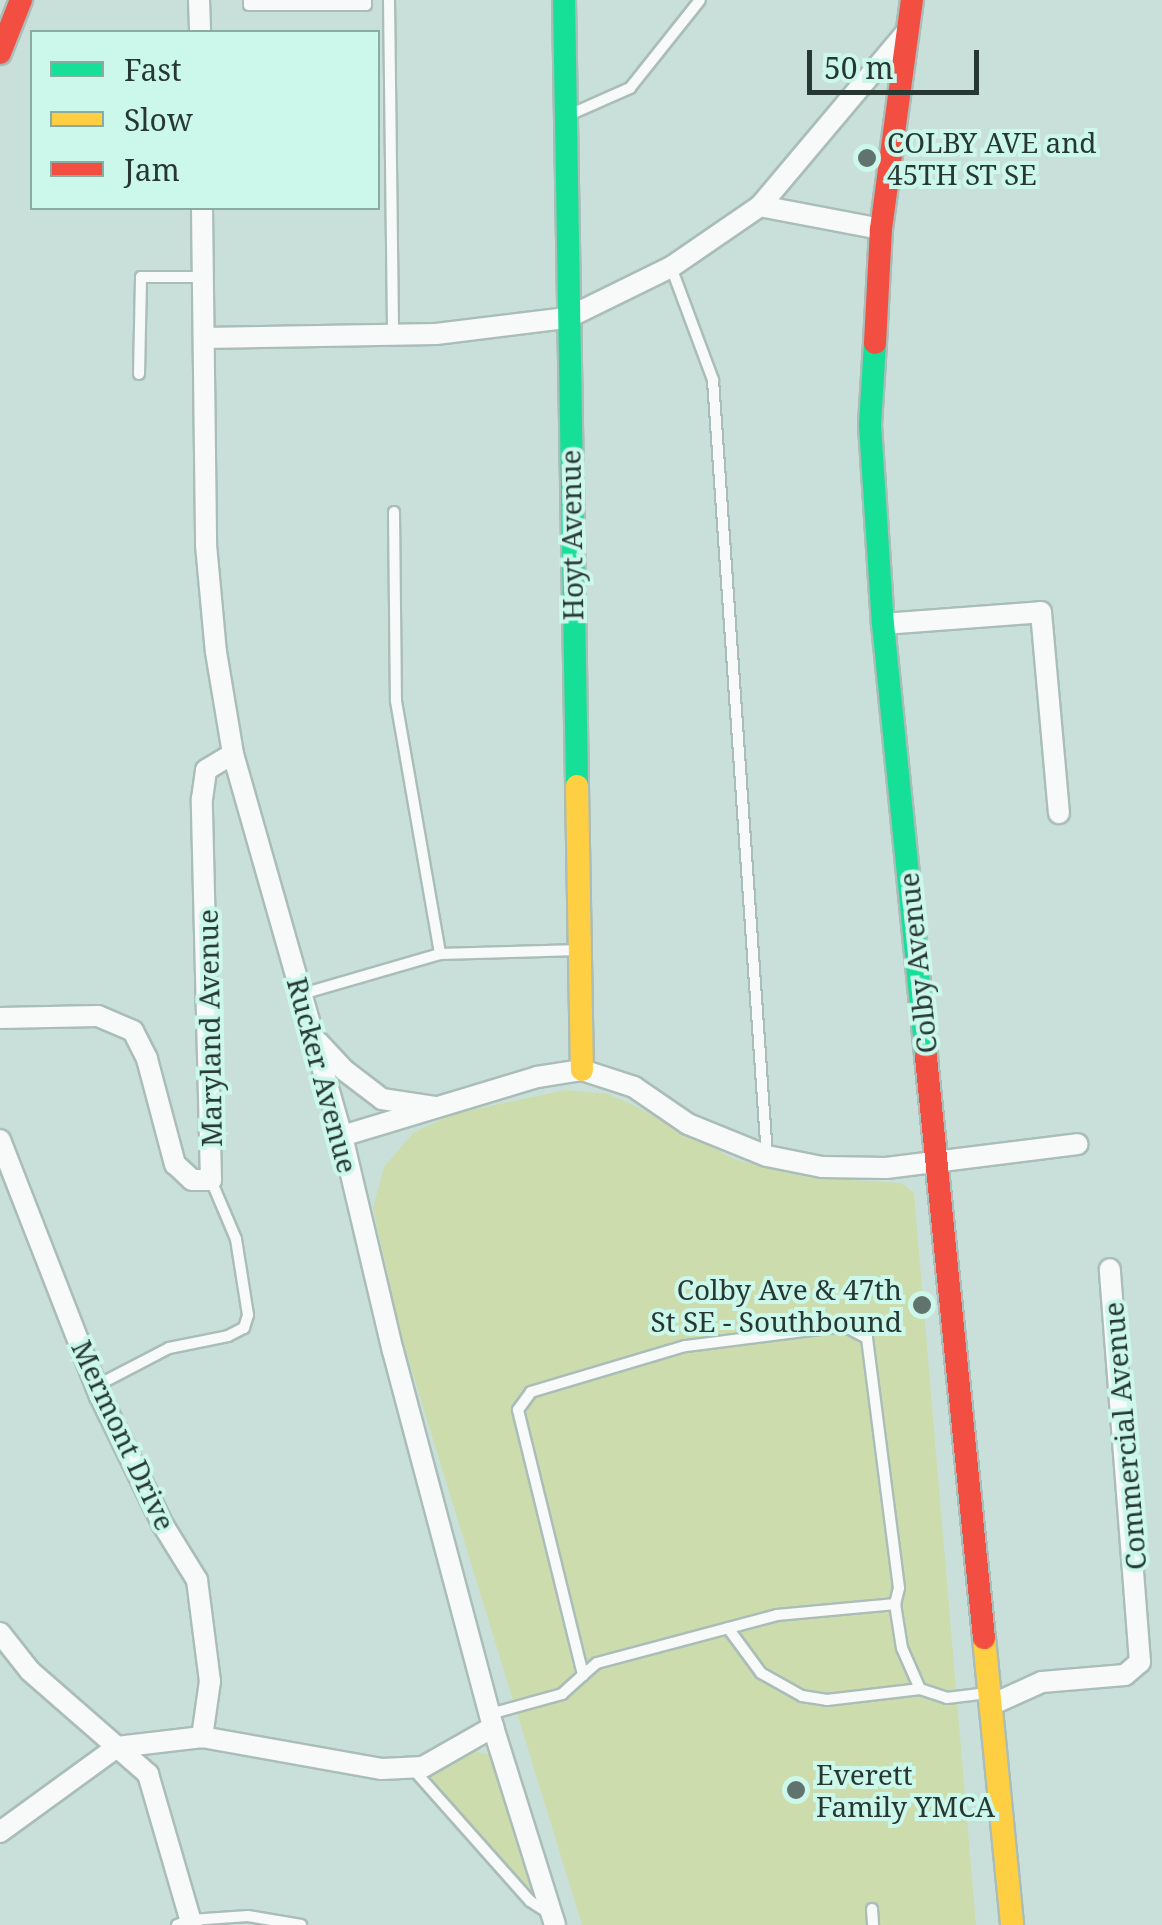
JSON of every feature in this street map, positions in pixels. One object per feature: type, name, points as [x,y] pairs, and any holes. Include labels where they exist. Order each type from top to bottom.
[{"type":"main road","points":[[0,53],[21,0]]},
{"type":"main road","name":"Hoyt Avenue","points":[[564,0],[582,1070]]},
{"type":"main road","name":"Colby Avenue","points":[[912,0],[881,229],[870,425],[883,624],[1012,1925]]},
{"type":"street","points":[[200,0],[200,30]]},
{"type":"street","points":[[204,338],[393,334],[567,318],[672,267],[760,206],[910,28]]},
{"type":"street","points":[[760,206],[881,229]]},
{"type":"street","name":"Rucker Avenue","points":[[202,210],[206,544],[216,652],[233,754],[342,1136],[393,1351],[491,1720],[554,1920]]},
{"type":"street","points":[[883,624],[1041,612],[1059,814]]},
{"type":"street","name":"Maryland Avenue","points":[[0,1018],[98,1016],[133,1031],[147,1059],[175,1164],[192,1180],[210,1180],[202,799],[206,770],[233,754]]},
{"type":"street","points":[[314,1036],[344,1070],[382,1099],[443,1108]]},
{"type":"street","points":[[342,1136],[537,1077],[582,1070],[634,1087],[688,1124],[767,1156],[822,1167],[886,1168],[1078,1144]]},
{"type":"street","name":"Mermont Drive","points":[[0,1140],[96,1386],[163,1525],[197,1580],[210,1682],[202,1737]]},
{"type":"street","name":"Commercial Avenue","points":[[990,1699],[1042,1682],[1125,1674],[1140,1662],[1110,1269]]},
{"type":"street","points":[[0,1633],[30,1671],[148,1774],[187,1923]]},
{"type":"street","points":[[0,1832],[117,1748],[202,1737],[382,1769],[411,1768],[423,1767],[491,1720]]},
{"type":"lane","points":[[249,0],[249,5],[366,4],[366,0]]},
{"type":"lane","points":[[389,0],[393,334]]},
{"type":"lane","points":[[565,117],[630,88],[700,0]]},
{"type":"lane","points":[[672,267],[713,380],[767,1156]]},
{"type":"lane","points":[[139,374],[141,277],[203,277]]},
{"type":"lane","points":[[394,512],[396,702],[440,954]]},
{"type":"lane","points":[[301,994],[440,954],[580,950]]},
{"type":"lane","points":[[96,1386],[169,1348],[228,1336],[244,1328],[248,1315],[236,1239],[210,1180]]},
{"type":"lane","points":[[583,1676],[518,1410],[531,1392],[685,1346],[844,1326],[867,1338],[899,1588],[895,1604],[902,1648],[920,1688]]},
{"type":"lane","points":[[491,1720],[562,1694],[597,1663],[777,1615],[895,1604]]},
{"type":"lane","points":[[728,1628],[762,1673],[802,1696],[826,1700],[920,1688],[947,1698],[990,1699]]},
{"type":"lane","points":[[411,1768],[530,1902],[554,1920]]},
{"type":"lane","points":[[872,1909],[873,1925]]},
{"type":"lane","points":[[187,1923],[248,1916],[300,1925]]},
{"type":"green space","points":[[565,1090],[607,1094],[629,1103],[736,1160],[810,1178],[901,1183],[914,1193],[976,1925],[582,1925],[401,1335],[373,1208],[384,1167],[413,1133],[453,1114]]},
{"type":"green space","points":[[473,1751],[495,1756],[537,1897],[431,1779],[436,1771]]},
{"type":"traffic: fast","points":[[564,0],[577,786]]},
{"type":"traffic: fast","points":[[875,343],[870,425],[883,624],[926,1057]]},
{"type":"traffic: slow","points":[[577,786],[582,1070]]},
{"type":"traffic: slow","points":[[984,1638],[1012,1925]]},
{"type":"traffic: jam","points":[[0,53],[21,0]]},
{"type":"traffic: jam","points":[[875,343],[881,229],[912,0]]},
{"type":"traffic: jam","points":[[926,1057],[984,1638]]},
{"type":"place","name":"COLBY AVE and 45TH ST SE","points":[[867,158]]},
{"type":"place","name":"Colby Ave & 47th St SE - Southbound","points":[[922,1305]]},
{"type":"place","name":"Everett Family YMCA","points":[[796,1790]]}]
